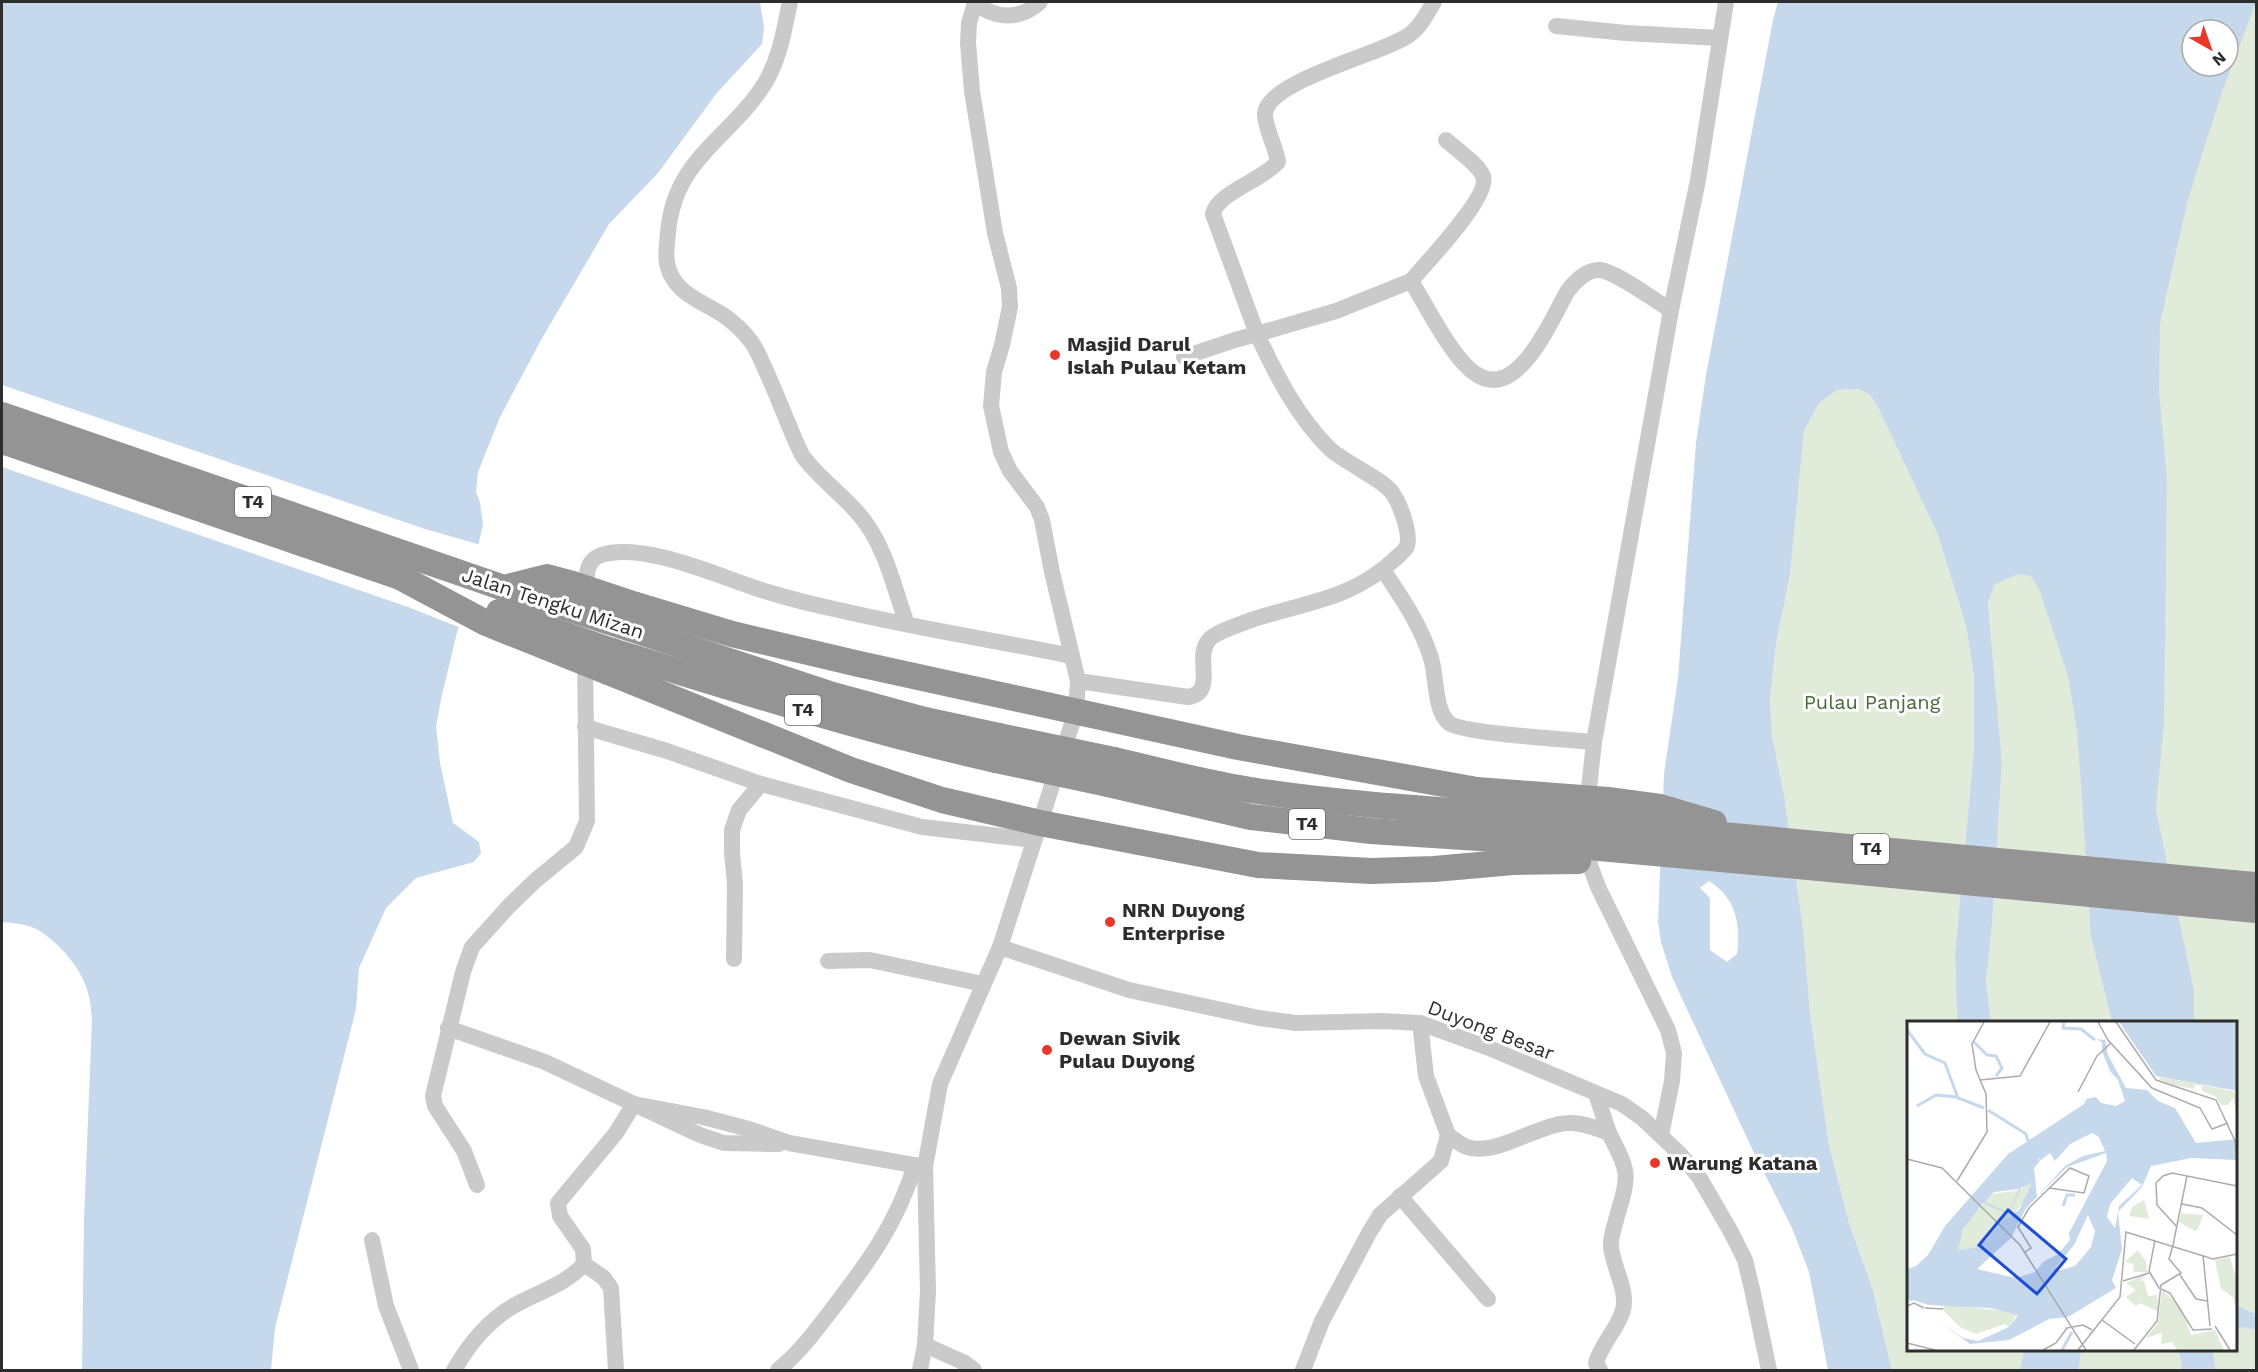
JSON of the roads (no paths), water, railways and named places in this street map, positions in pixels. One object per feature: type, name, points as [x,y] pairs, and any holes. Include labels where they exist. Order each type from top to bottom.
[{"type":"highway","name":"Jalan Tengku Mizan","points":[[2,415],[504,588],[833,694],[925,720],[998,748]]},
{"type":"highway","name":"T4","points":[[2,441],[400,577],[486,623],[610,661]]},
{"type":"highway","points":[[504,588],[547,577],[755,640],[1238,747],[1477,790],[1514,804]]},
{"type":"highway","name":"Jalan Tengku Mizan","points":[[610,661],[920,743],[998,748],[1111,772]]},
{"type":"highway","points":[[610,661],[851,770],[1037,832],[1258,866],[1371,871],[1434,869],[1512,851]]},
{"type":"highway","name":"T4","points":[[1111,772],[1197,780],[1374,806],[1514,804],[1771,840],[2239,892],[2256,910]]},
{"type":"highway","name":"T4","points":[[1111,772],[1251,817],[1512,851],[1609,861],[1819,868],[2239,892]]},
{"type":"street","points":[[790,2],[775,64],[764,84],[750,104],[693,164],[674,198],[669,219],[666,262],[670,274],[683,291],[726,317],[751,341],[802,455],[813,471],[860,516],[879,543],[907,624]]},
{"type":"street","points":[[778,1371],[805,1344],[879,1245],[898,1214],[920,1166],[939,1084],[1000,946],[1076,711],[1077,681],[1042,520],[1037,507],[1010,471],[1002,452],[991,406],[994,372],[1010,307],[1009,288],[995,233],[972,92],[968,43],[969,22],[974,2],[996,14],[1010,16],[1023,14],[1040,2]]},
{"type":"street","points":[[1077,681],[1188,697],[1195,696],[1203,688],[1204,654],[1210,638],[1253,619],[1323,601],[1343,592],[1383,570],[1407,548],[1406,526],[1393,493],[1385,484],[1362,472],[1331,449],[1284,388],[1257,334],[1213,214],[1214,206],[1223,197],[1258,179],[1278,162],[1265,115],[1268,105],[1280,94],[1308,78],[1396,42],[1410,34],[1421,23],[1434,2]]},
{"type":"street","points":[[1661,1135],[1668,1107],[1674,1053],[1668,1030],[1598,887],[1590,865],[1586,828],[1588,785],[1671,310],[1698,180],[1726,2]]},
{"type":"street","points":[[1556,26],[1626,33],[1720,38]]},
{"type":"street","points":[[1184,357],[1336,311],[1411,281],[1471,210],[1484,181],[1482,173],[1446,140]]},
{"type":"street","points":[[1411,281],[1467,367],[1477,375],[1491,380],[1516,370],[1527,359],[1545,336],[1567,292],[1577,280],[1588,273],[1598,270],[1611,273],[1671,310]]},
{"type":"street","points":[[477,1185],[464,1151],[435,1106],[433,1096],[448,1028],[472,947],[522,893],[576,847],[583,835],[587,821],[584,680],[587,567],[591,561],[599,555],[612,553],[648,555],[677,562],[768,592],[840,611],[1071,656]]},
{"type":"street","points":[[1383,570],[1421,631],[1437,681],[1441,714],[1451,725],[1480,731],[1594,742]]},
{"type":"street","points":[[585,726],[667,751],[761,784],[922,827],[1037,832]]},
{"type":"street","points":[[734,959],[735,884],[732,830],[739,810],[761,784]]},
{"type":"street","name":"Duyong Besar","points":[[1000,946],[1129,990],[1259,1018],[1296,1023],[1382,1021],[1420,1023],[1489,1048],[1622,1104],[1661,1135],[1699,1177],[1731,1232],[1744,1260],[1760,1322],[1769,1371]]},
{"type":"street","points":[[828,961],[870,960],[983,984]]},
{"type":"street","points":[[1309,1367],[1322,1321],[1380,1215],[1441,1161],[1448,1135],[1426,1076],[1420,1023]]},
{"type":"street","points":[[448,1028],[545,1062],[634,1104],[703,1117],[749,1129],[789,1143],[920,1166]]},
{"type":"street","points":[[1596,1094],[1609,1133],[1623,1159],[1627,1175],[1611,1247],[1624,1296],[1624,1308],[1620,1319],[1600,1349],[1596,1363],[1600,1371]]},
{"type":"street","points":[[454,1371],[469,1344],[490,1323],[514,1306],[573,1276],[584,1264],[583,1249],[560,1216],[558,1203],[616,1133],[634,1104]]},
{"type":"street","points":[[1448,1135],[1467,1147],[1484,1150],[1526,1134],[1569,1123],[1586,1125],[1609,1133]]},
{"type":"street","points":[[920,1166],[928,1291],[925,1346],[920,1371]]},
{"type":"street","points":[[1400,1196],[1488,1299]]},
{"type":"street","points":[[372,1240],[386,1306],[411,1371]]},
{"type":"street","points":[[584,1264],[604,1278],[611,1288],[616,1371]]},
{"type":"street","points":[[925,1346],[965,1363],[974,1371]]},
{"type":"water","points":[[2,2],[760,2],[764,27],[762,44],[716,94],[658,173],[609,224],[541,340],[500,417],[478,472],[476,492],[480,502],[483,525],[436,727],[440,763],[453,823],[479,842],[481,853],[474,862],[416,878],[386,908],[359,968],[356,1009],[275,1328],[271,1370],[82,1370],[84,1219],[92,1020],[90,1003],[86,987],[77,968],[63,950],[34,928],[2,922]]},
{"type":"water","points":[[1778,2],[2256,2],[2240,45],[2240,18],[2180,18],[2180,78],[2227,78],[2188,199],[2160,323],[2159,392],[2167,478],[2164,722],[2156,810],[2194,991],[2194,1021],[2112,1021],[2091,938],[2077,731],[2068,676],[2039,589],[2031,576],[2018,574],[1995,584],[1988,602],[2002,762],[1986,983],[1991,1021],[1957,1021],[1955,954],[1974,748],[1974,677],[1966,626],[1938,535],[1877,405],[1869,394],[1858,389],[1837,390],[1819,403],[1804,431],[1790,575],[1776,644],[1770,699],[1772,736],[1784,796],[1803,929],[1810,1013],[1829,1145],[1849,1223],[1873,1290],[1892,1370],[1828,1370],[1809,1272],[1792,1228],[1755,1155],[1672,977],[1661,942],[1658,922],[1664,774],[1678,678],[1696,443],[1706,375]],"holes":[[[1709,881],[1725,895],[1735,913],[1738,932],[1737,954],[1727,962],[1710,950],[1710,898],[1700,888]]]},
{"type":"water","points":[[2237,1305],[2256,1314],[2256,1330],[2242,1327],[2237,1330]]},
{"type":"water","points":[[2024,1351],[2081,1351],[2079,1370],[2020,1370]]},
{"type":"water","points":[[2179,1351],[2214,1351],[2216,1370],[2182,1370]]},
{"type":"place","name":"Masjid Darul Islah Pulau Ketam","points":[[1055,355]]},
{"type":"place","name":"NRN Duyong Enterprise","points":[[1110,922]]},
{"type":"place","name":"Dewan Sivik Pulau Duyong","points":[[1047,1050]]},
{"type":"place","name":"Warung Katana","points":[[1655,1163]]},
{"type":"park label","name":"Pulau Panjang","points":[[1872,702]]}]
